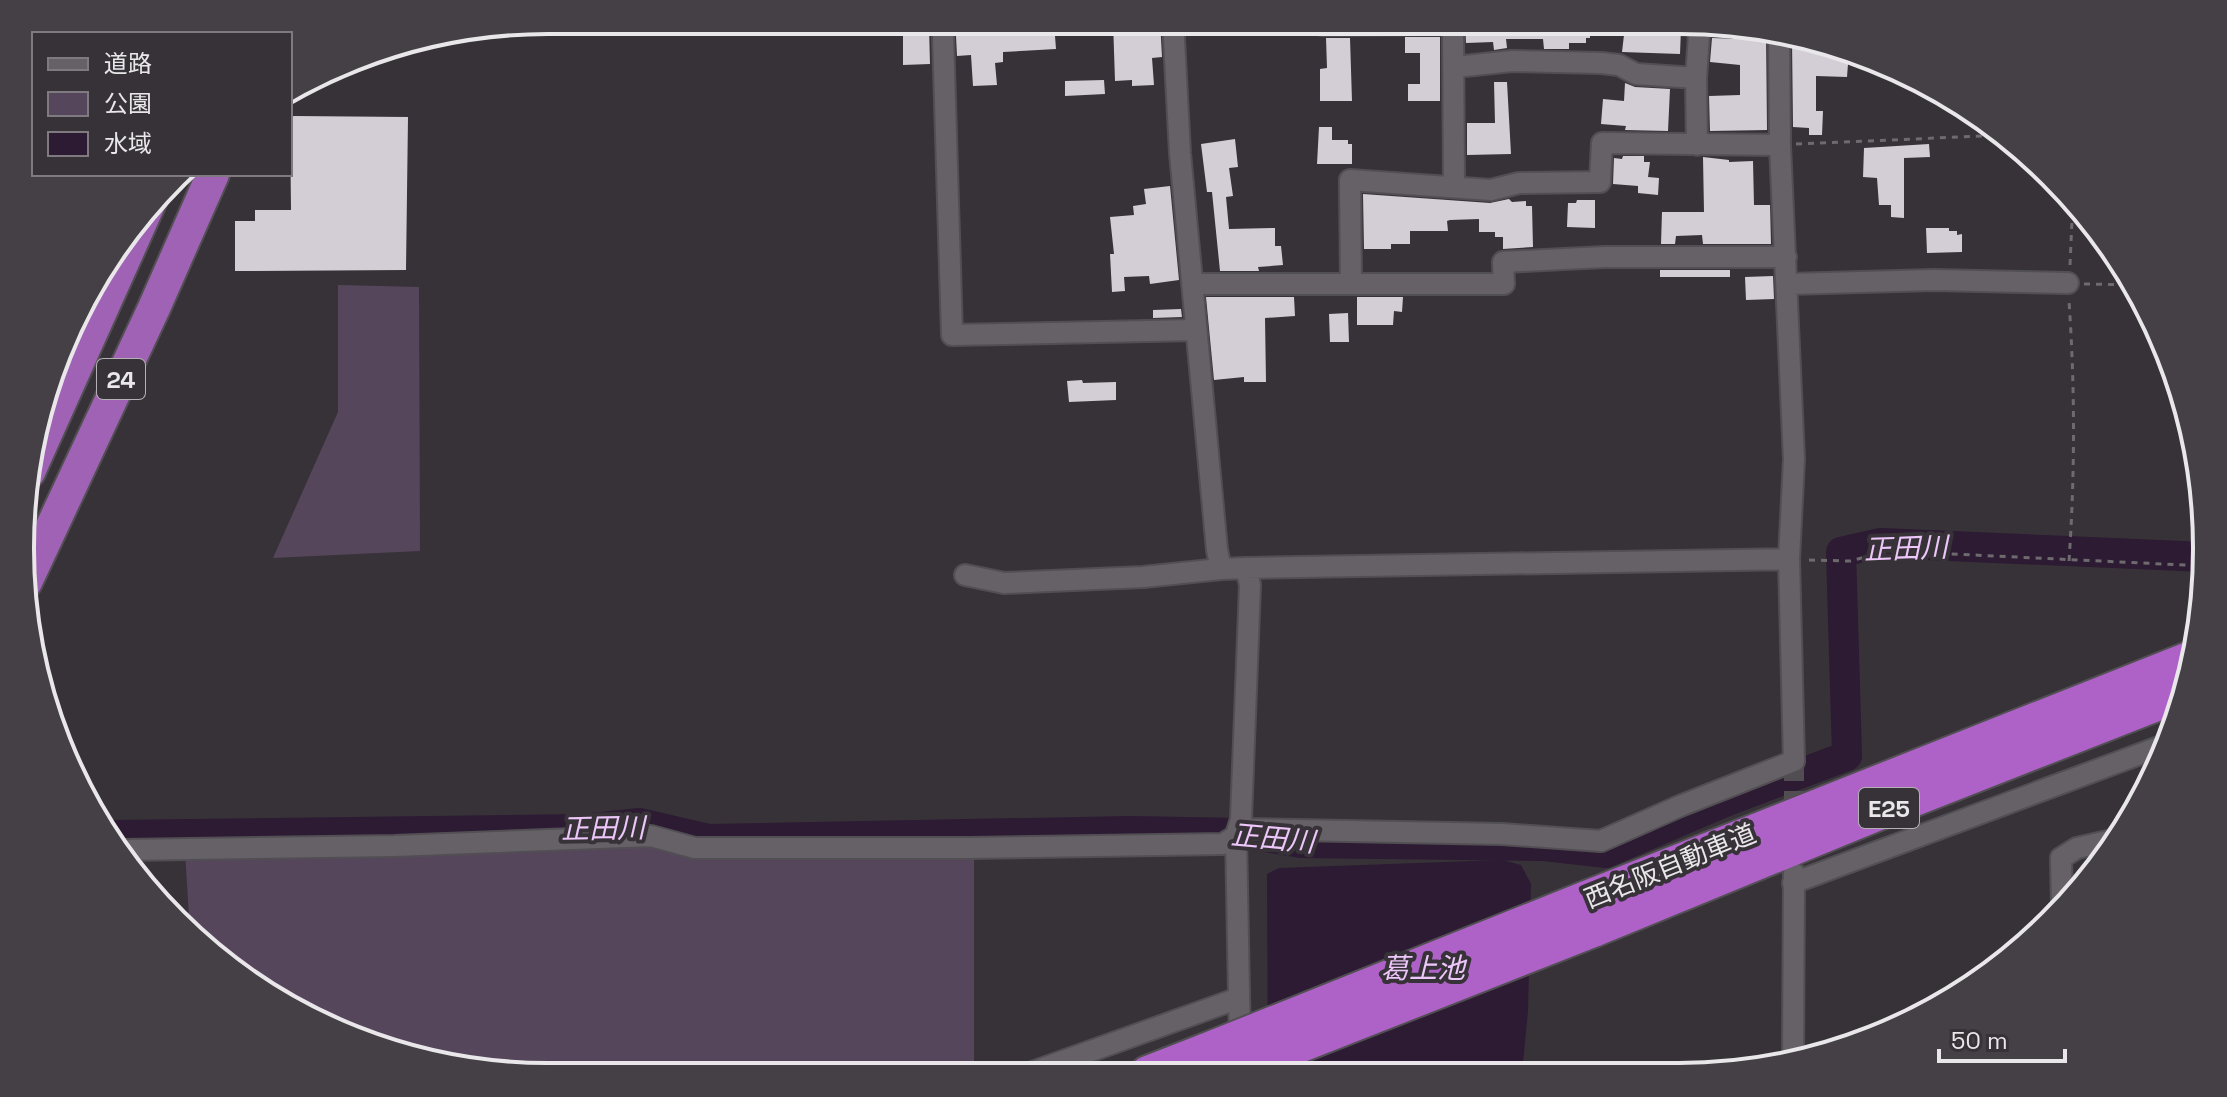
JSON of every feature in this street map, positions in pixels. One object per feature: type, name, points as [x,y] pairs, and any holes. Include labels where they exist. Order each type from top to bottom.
[{"type":"highway","name":"24","points":[[34,564],[212,176]]},
{"type":"highway","name":"24","points":[[49,427],[126,256]]},
{"type":"highway","points":[[1947,756],[2184,641]]},
{"type":"highway","name":"西名阪自動車道","points":[[1216,1063],[1588,914],[1947,756],[2179,664]]},
{"type":"highway","name":"西名阪自動車道","points":[[1588,914],[1881,811],[2171,697]]},
{"type":"street","points":[[943,34],[952,335],[1196,330]]},
{"type":"street","points":[[1174,34],[1180,153],[1221,569]]},
{"type":"street","points":[[1454,34],[1454,187]]},
{"type":"street","points":[[1697,145],[1699,35]]},
{"type":"street","points":[[132,850],[394,846],[651,836],[695,848],[1223,844],[1247,829],[1502,834],[1601,841],[1794,761],[1789,559],[1794,459],[1780,145],[1779,44]]},
{"type":"street","points":[[1455,67],[1512,61],[1601,63],[1619,65],[1636,74],[1696,78]]},
{"type":"street","points":[[1351,284],[1350,180],[1491,190],[1519,183],[1600,182],[1602,143],[1780,145]]},
{"type":"street","points":[[1193,284],[1504,284],[1503,262],[1604,257],[1786,257]]},
{"type":"street","points":[[1788,284],[1934,280],[2068,283]]},
{"type":"street","points":[[965,575],[1004,583],[1143,577],[1246,568],[1789,559]]},
{"type":"street","points":[[1241,1063],[1236,835],[1241,819],[1250,585],[1246,568]]},
{"type":"street","points":[[1793,1050],[1794,878],[2152,749]]},
{"type":"street","points":[[2062,891],[2061,858],[2077,848],[2100,843]]},
{"type":"street","points":[[1058,1063],[1239,998]]},
{"type":"path","points":[[1780,145],[1986,136]]},
{"type":"path","points":[[2069,561],[2075,429],[2068,283],[2073,218]]},
{"type":"path","points":[[2068,283],[2120,285]]},
{"type":"path","points":[[1789,559],[1850,561],[1889,551],[2192,566]]},
{"type":"green space","points":[[338,285],[419,287],[420,551],[273,558],[338,412]]},
{"type":"green space","points":[[621,839],[974,855],[974,1063],[515,1062],[481,1059],[415,1045],[383,1036],[321,1010],[235,957],[189,916],[185,851]]},
{"type":"water","name":"葛上池","points":[[1502,860],[1521,865],[1531,884],[1528,1011],[1523,1063],[1268,1063],[1267,874],[1279,868]]},
{"type":"building","points":[[903,34],[929,34],[930,64],[903,65]]},
{"type":"building","points":[[1055,34],[1056,49],[1003,52],[1003,62],[995,63],[997,85],[973,86],[971,55],[957,56],[956,36]]},
{"type":"building","points":[[1113,34],[1161,34],[1162,57],[1152,58],[1154,85],[1132,86],[1132,80],[1115,81]]},
{"type":"building","points":[[1466,34],[1590,34],[1586,43],[1569,43],[1569,49],[1544,49],[1543,39],[1506,39],[1507,48],[1494,50],[1493,42],[1466,43]]},
{"type":"building","points":[[1590,34],[1681,34],[1680,54],[1622,52],[1624,35]]},
{"type":"building","points":[[1405,37],[1440,37],[1440,101],[1408,101],[1408,84],[1420,84],[1420,53],[1405,53]]},
{"type":"building","points":[[1326,38],[1350,38],[1352,101],[1320,101],[1320,69],[1327,68]]},
{"type":"building","points":[[1712,38],[1766,42],[1767,130],[1710,131],[1709,96],[1740,95],[1740,65],[1710,62]]},
{"type":"building","points":[[1792,47],[1848,63],[1847,77],[1816,76],[1816,111],[1823,111],[1822,135],[1809,135],[1809,128],[1793,127]]},
{"type":"building","points":[[1104,80],[1105,94],[1065,96],[1065,81]]},
{"type":"building","points":[[1494,82],[1507,82],[1511,154],[1467,155],[1467,123],[1495,123]]},
{"type":"building","points":[[1625,83],[1635,87],[1670,89],[1668,131],[1625,130],[1626,126],[1601,124],[1603,99],[1624,101]]},
{"type":"building","points":[[292,116],[408,117],[406,270],[235,271],[235,221],[255,221],[255,210],[291,210]]},
{"type":"building","points":[[1319,127],[1332,127],[1332,140],[1348,140],[1348,144],[1352,144],[1352,164],[1317,164]]},
{"type":"building","points":[[1235,139],[1238,167],[1229,168],[1233,196],[1226,197],[1229,229],[1275,228],[1275,246],[1281,246],[1283,265],[1258,267],[1259,271],[1220,271],[1212,192],[1207,192],[1201,144]]},
{"type":"building","points":[[1929,144],[1930,157],[1904,158],[1904,218],[1891,217],[1891,205],[1879,205],[1877,178],[1863,177],[1864,148]]},
{"type":"building","points":[[1623,156],[1644,156],[1644,162],[1650,162],[1648,177],[1659,178],[1658,195],[1638,193],[1638,186],[1613,184],[1614,158],[1622,159]]},
{"type":"building","points":[[1703,157],[1729,162],[1753,161],[1754,205],[1770,205],[1771,244],[1703,244],[1702,235],[1676,236],[1675,244],[1661,244],[1662,212],[1704,212]]},
{"type":"building","points":[[1170,186],[1179,280],[1150,284],[1149,276],[1124,277],[1125,291],[1112,292],[1110,254],[1114,254],[1110,217],[1134,215],[1133,206],[1146,204],[1144,189]]},
{"type":"building","points":[[1363,194],[1490,203],[1509,199],[1512,202],[1526,201],[1526,206],[1532,206],[1533,247],[1503,249],[1503,237],[1495,237],[1495,232],[1479,232],[1479,219],[1447,221],[1448,231],[1410,231],[1410,244],[1391,244],[1391,249],[1364,249]]},
{"type":"building","points":[[1577,200],[1595,200],[1595,228],[1567,227],[1568,203],[1576,203]]},
{"type":"building","points":[[1926,228],[1949,228],[1949,231],[1957,231],[1957,235],[1962,234],[1962,252],[1927,253]]},
{"type":"building","points":[[1660,270],[1730,270],[1730,277],[1660,277]]},
{"type":"building","points":[[1773,276],[1774,299],[1746,300],[1745,277]]},
{"type":"building","points":[[1206,297],[1294,297],[1295,316],[1265,318],[1266,382],[1244,382],[1244,377],[1214,380]]},
{"type":"building","points":[[1357,297],[1403,297],[1402,312],[1394,311],[1393,325],[1357,325]]},
{"type":"building","points":[[1181,309],[1182,317],[1153,318],[1153,310]]},
{"type":"building","points":[[1348,313],[1349,342],[1330,342],[1329,314]]},
{"type":"building","points":[[1082,380],[1083,383],[1116,382],[1116,400],[1069,402],[1067,381]]},
{"type":"waterway","name":"正田川","points":[[122,835],[584,829],[640,823],[709,839],[1129,831],[1241,833],[1301,843],[1545,846],[1606,853],[1725,802],[1847,756],[1841,552],[1881,543],[2193,556]]},
{"type":"tunnel","points":[[1794,761],[1794,825]]}]
